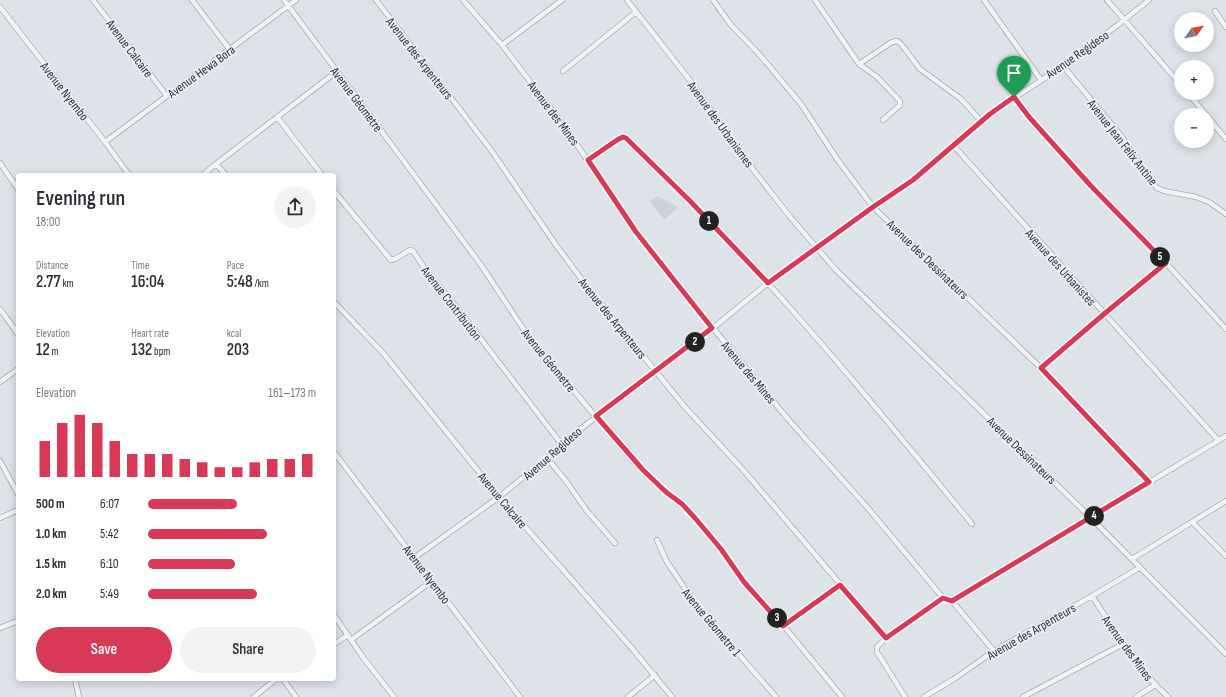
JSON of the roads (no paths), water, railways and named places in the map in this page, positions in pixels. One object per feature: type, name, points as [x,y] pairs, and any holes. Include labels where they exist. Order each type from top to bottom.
[{"type":"street","name":"Avenue Calcaire","points":[[93,0],[167,96]]},
{"type":"street","points":[[192,0],[230,50]]},
{"type":"street","name":"Avenue Géometre","points":[[284,0],[476,259],[528,336],[643,470],[700,523],[721,549],[744,582],[842,697]]},
{"type":"street","name":"Avenue Hewa Bora","points":[[105,142],[296,0]]},
{"type":"street","name":"Avenue des Arpenteurs","points":[[376,0],[491,150],[578,275],[684,406],[745,472],[886,638]]},
{"type":"street","name":"Avenue des Mines","points":[[463,0],[502,45],[565,126],[636,232],[712,328],[787,418],[867,507],[943,598]]},
{"type":"street","points":[[502,45],[562,0]]},
{"type":"street","name":"Avenue des Urbanismes","points":[[627,0],[692,83],[741,154],[791,218],[817,248]]},
{"type":"street","name":"Avenue des Dessinateurs","points":[[713,0],[731,25],[759,54],[801,104],[837,159],[873,207],[1041,368],[1149,482]]},
{"type":"street","points":[[815,0],[859,64],[877,77],[900,101],[900,105],[883,120]]},
{"type":"street","points":[[984,0],[1041,80]]},
{"type":"street","points":[[1107,0],[1174,77]]},
{"type":"street","name":"Avenue Regideso","points":[[414,558],[499,497],[596,416],[656,372],[768,283],[913,180],[981,121],[1014,97],[1062,66],[1149,0]]},
{"type":"street","name":"Avenue Nyembo","points":[[0,7],[128,173]]},
{"type":"street","points":[[1215,11],[1226,27]]},
{"type":"street","points":[[563,71],[636,12]]},
{"type":"street","points":[[859,64],[892,42],[898,42],[920,69],[961,99],[981,121]]},
{"type":"street","name":"Avenue Jean Felix Antine","points":[[1062,66],[1122,138],[1157,188],[1164,191],[1196,197],[1210,202],[1226,214]]},
{"type":"street","points":[[205,173],[336,72]]},
{"type":"street","points":[[1014,97],[1029,117],[1091,186],[1166,263],[1226,329]]},
{"type":"street","points":[[1194,100],[1201,108]]},
{"type":"street","points":[[277,117],[320,173]]},
{"type":"street","points":[[1214,124],[1226,139]]},
{"type":"street","points":[[588,160],[617,140],[623,137],[626,138],[690,201],[768,283],[859,386],[972,524]]},
{"type":"street","name":"Avenue des Urbanistes","points":[[954,146],[1218,440]]},
{"type":"street","points":[[0,163],[16,186]]},
{"type":"street","points":[[216,164],[224,173]]},
{"type":"street","name":"Avenue Contribution","points":[[336,193],[391,260],[408,251],[413,251],[425,269],[458,309],[562,445]]},
{"type":"street","name":"Avenue Dessinateurs","points":[[817,248],[841,275],[1091,518],[1226,654]]},
{"type":"street","points":[[1041,368],[1166,263]]},
{"type":"street","name":"Avenue Calcaire","points":[[336,304],[383,353],[499,497],[655,675],[672,697]]},
{"type":"street","points":[[0,309],[16,331]]},
{"type":"street","points":[[0,382],[16,370]]},
{"type":"street","points":[[952,601],[1054,538],[1091,518],[1226,436]]},
{"type":"street","name":"Avenue Nyembo","points":[[336,455],[520,697]]},
{"type":"street","points":[[547,458],[566,481],[587,511],[615,544]]},
{"type":"street","points":[[0,461],[16,490]]},
{"type":"street","points":[[1132,559],[1226,501]]},
{"type":"street","points":[[0,518],[16,511]]},
{"type":"street","points":[[1192,522],[1226,556]]},
{"type":"street","name":"Avenue Géometre 1","points":[[657,540],[668,562],[696,605],[776,697]]},
{"type":"street","name":"Avenue des Arpenteurs","points":[[924,697],[954,679],[994,651],[1139,568]]},
{"type":"street","points":[[336,643],[349,638],[432,581]]},
{"type":"street","points":[[783,626],[840,585]]},
{"type":"street","name":"Avenue des Mines","points":[[1092,596],[1123,644],[1155,685],[1168,697]]},
{"type":"street","points":[[905,697],[877,652],[877,647],[886,638],[943,598],[952,601],[994,651]]},
{"type":"street","points":[[336,618],[349,638],[394,697]]},
{"type":"street","points":[[0,628],[16,622]]},
{"type":"street","points":[[1023,697],[1123,644]]},
{"type":"street","points":[[628,697],[655,675]]},
{"type":"street","points":[[75,681],[79,697]]},
{"type":"street","points":[[254,697],[274,681]]},
{"type":"street","points":[[284,681],[296,697]]},
{"type":"street","points":[[1136,697],[1155,685]]}]
